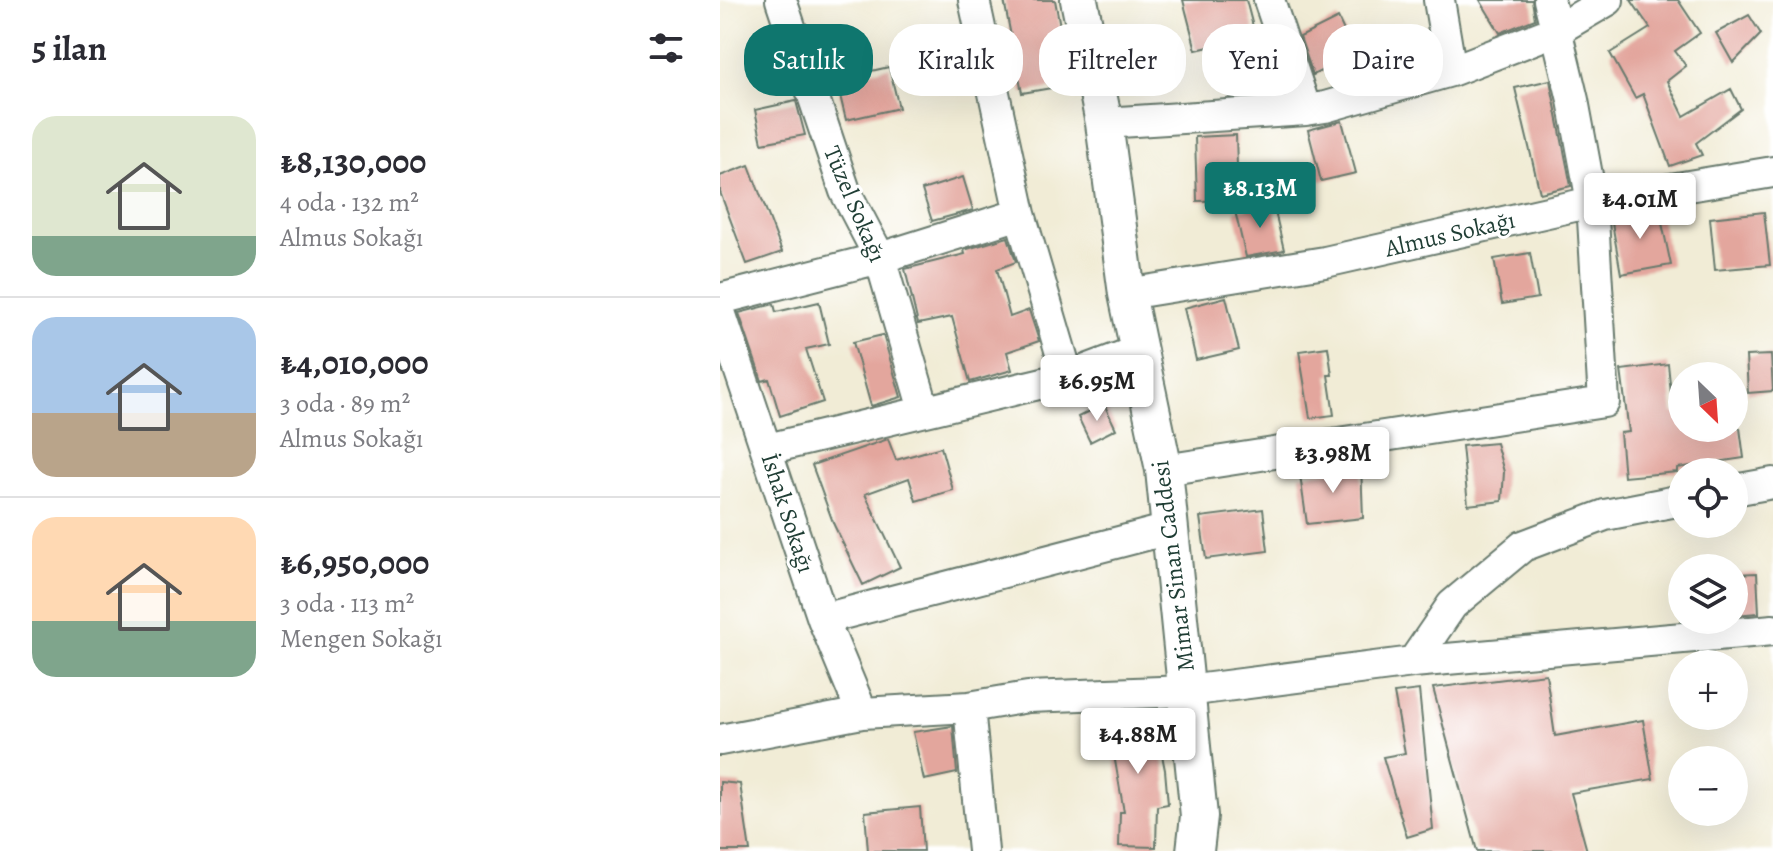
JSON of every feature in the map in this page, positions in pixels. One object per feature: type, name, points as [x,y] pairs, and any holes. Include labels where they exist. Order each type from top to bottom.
[{"type":"street","name":"Tüzel Sokağı","points":[[781,0],[845,191],[880,258],[924,410]]},
{"type":"street","points":[[974,0],[1020,214],[1068,377]]},
{"type":"street","name":"Mimar Sinan Caddesi","points":[[1079,0],[1104,123],[1137,351],[1164,470],[1199,816],[1195,851]]},
{"type":"street","points":[[1269,0],[1306,110]]},
{"type":"street","points":[[1439,0],[1451,71]]},
{"type":"street","points":[[1164,470],[1604,402],[1592,202],[1549,0]]},
{"type":"street","points":[[1104,123],[1306,110],[1451,71],[1557,30],[1608,0]]},
{"type":"street","name":"Almus Sokağı","points":[[1127,294],[1325,262],[1592,202],[1773,172]]},
{"type":"street","points":[[720,299],[880,258],[1020,214]]},
{"type":"street","name":"İshak Sokağı","points":[[720,312],[823,619],[862,713]]},
{"type":"street","points":[[767,449],[1068,377],[1137,351]]},
{"type":"street","points":[[1748,487],[1773,483]]},
{"type":"street","points":[[1413,662],[1452,605],[1523,546],[1605,515],[1668,503]]},
{"type":"street","points":[[823,619],[1169,529]]},
{"type":"street","points":[[720,740],[862,713],[969,707],[1028,697],[1187,691],[1413,662],[1773,630]]},
{"type":"street","points":[[969,707],[983,851]]},
{"type":"building","points":[[1004,0],[1055,0],[1060,24],[1039,24],[1039,90],[1023,93],[1023,24],[1009,24]]},
{"type":"building","points":[[1183,0],[1246,0],[1252,24],[1202,24],[1202,49],[1196,50]]},
{"type":"building","points":[[1480,0],[1532,0],[1535,19],[1500,33]]},
{"type":"building","points":[[1631,0],[1678,0],[1700,33],[1675,51],[1686,66],[1667,81],[1684,116],[1731,89],[1741,109],[1696,143],[1702,155],[1670,166],[1643,94],[1635,98],[1610,53],[1650,28]]},
{"type":"building","points":[[1749,15],[1761,34],[1733,63],[1716,33]]},
{"type":"building","points":[[1338,18],[1341,24],[1326,24]]},
{"type":"building","points":[[1323,26],[1323,70],[1313,75],[1307,57],[1307,34]]},
{"type":"building","points":[[889,67],[889,96],[896,96],[899,108],[846,120],[840,96],[873,96],[873,71]]},
{"type":"building","points":[[1550,80],[1571,186],[1540,193],[1515,88]]},
{"type":"building","points":[[796,101],[805,135],[762,143],[755,110]]},
{"type":"building","points":[[1342,121],[1356,173],[1321,181],[1308,130]]},
{"type":"building","points":[[1236,135],[1238,200],[1197,201],[1195,137]]},
{"type":"building","points":[[749,165],[782,252],[747,264],[720,192],[720,176]]},
{"type":"building","points":[[963,177],[973,210],[932,221],[922,190]]},
{"type":"building","points":[[1273,203],[1284,250],[1246,257],[1235,211]]},
{"type":"building","points":[[1659,209],[1671,265],[1621,274],[1611,217]]},
{"type":"building","points":[[1764,212],[1770,265],[1715,270],[1710,218]]},
{"type":"building","points":[[1008,237],[1016,262],[997,269],[1010,317],[1029,310],[1039,341],[1007,352],[1012,370],[970,382],[952,317],[918,324],[905,269],[965,254],[964,250]]},
{"type":"building","points":[[1530,253],[1538,298],[1502,304],[1494,259]]},
{"type":"building","points":[[1226,297],[1239,350],[1196,360],[1184,308]]},
{"type":"building","points":[[819,302],[829,344],[806,349],[823,402],[780,416],[769,379],[762,381],[739,313],[774,304],[776,312]]},
{"type":"building","points":[[883,335],[901,397],[871,406],[853,342]]},
{"type":"building","points":[[1328,347],[1332,375],[1328,375],[1334,415],[1310,418],[1299,351]]},
{"type":"building","points":[[1771,355],[1773,391],[1748,393],[1746,356]]},
{"type":"building","points":[[1668,364],[1668,442],[1742,442],[1744,458],[1668,458],[1668,473],[1624,477],[1620,433],[1629,432],[1621,370]]},
{"type":"building","points":[[1104,404],[1116,429],[1090,442],[1078,417]]},
{"type":"building","points":[[888,439],[896,460],[941,447],[953,490],[916,501],[909,478],[865,494],[900,567],[863,585],[834,525],[812,465]]},
{"type":"building","points":[[1496,443],[1504,472],[1502,501],[1468,505],[1462,446]]},
{"type":"building","points":[[1361,464],[1363,518],[1307,524],[1300,475],[1337,470],[1337,465]]},
{"type":"building","points":[[1263,509],[1268,551],[1206,559],[1200,517]]},
{"type":"building","points":[[1748,573],[1757,573],[1759,613],[1748,614]]},
{"type":"building","points":[[1546,674],[1555,736],[1643,720],[1653,779],[1571,793],[1587,851],[1477,851],[1433,688]]},
{"type":"building","points":[[1419,690],[1433,829],[1407,837],[1383,757],[1405,753],[1394,693]]},
{"type":"building","points":[[1153,710],[1168,804],[1157,806],[1156,847],[1119,846],[1120,812],[1124,812],[1107,715]]},
{"type":"building","points":[[953,726],[957,773],[924,780],[913,732]]},
{"type":"building","points":[[720,782],[740,784],[750,851],[720,851]]},
{"type":"building","points":[[920,807],[923,851],[868,851],[865,812]]}]
